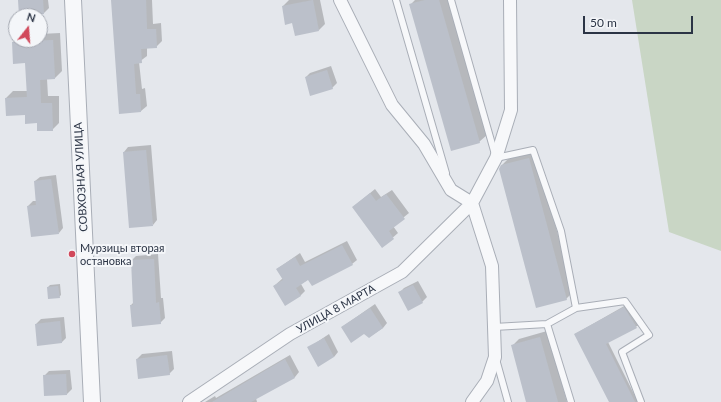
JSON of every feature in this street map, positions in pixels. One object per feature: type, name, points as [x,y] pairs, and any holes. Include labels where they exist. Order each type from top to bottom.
[{"type":"street","name":"СОВХОЗНАЯ УЛИЦА","points":[[73,0],[92,402]]},
{"type":"street","points":[[340,0],[392,106],[424,144],[451,190],[472,204],[492,266],[495,357],[487,381],[472,402]]},
{"type":"street","name":"УЛИЦА 8 МАРТА","points":[[189,402],[290,334],[402,272],[472,204],[496,158],[512,110],[510,0]]},
{"type":"lane","points":[[396,0],[451,190]]},
{"type":"lane","points":[[451,0],[496,158],[533,150],[561,231],[576,308]]},
{"type":"lane","points":[[494,327],[547,324],[576,308],[625,301],[649,335],[622,352],[642,402]]},
{"type":"lane","points":[[547,324],[571,402]]},
{"type":"lane","points":[[495,357],[508,402]]},
{"type":"green space","points":[[632,0],[721,0],[721,251],[669,232]]},
{"type":"building","points":[[18,0],[43,0],[44,8],[18,8]]},
{"type":"building","points":[[111,0],[146,0],[147,29],[156,29],[157,48],[141,49],[142,63],[134,64],[136,94],[140,94],[141,112],[119,114]]},
{"type":"building","points":[[313,0],[319,31],[295,36],[292,23],[285,25],[282,6]]},
{"type":"building","points":[[425,0],[439,0],[480,143],[451,151],[409,4]]},
{"type":"building","points":[[48,40],[53,40],[55,79],[40,80],[41,103],[52,103],[53,131],[37,131],[37,123],[25,124],[25,115],[6,116],[5,98],[27,97],[25,63],[13,64],[12,48],[48,48]]},
{"type":"building","points":[[327,70],[333,89],[310,96],[305,77]]},
{"type":"building","points":[[146,150],[153,226],[129,228],[123,152]]},
{"type":"building","points":[[529,158],[567,300],[536,308],[499,169],[501,165]]},
{"type":"building","points":[[51,179],[59,234],[31,237],[27,206],[36,205],[34,181]]},
{"type":"building","points":[[370,193],[376,201],[386,194],[405,219],[389,231],[394,239],[382,248],[352,207]]},
{"type":"building","points":[[342,245],[353,265],[312,286],[308,280],[296,288],[301,296],[285,306],[273,286],[283,280],[276,269],[295,257],[300,266]]},
{"type":"building","points":[[154,259],[156,303],[159,302],[161,324],[132,327],[130,305],[133,305],[131,260]]},
{"type":"building","points":[[413,285],[423,303],[408,311],[398,292]]},
{"type":"building","points":[[58,286],[60,298],[48,299],[47,287]]},
{"type":"building","points":[[624,307],[637,328],[606,344],[635,402],[609,402],[574,334]]},
{"type":"building","points":[[370,308],[383,328],[369,338],[364,334],[351,343],[341,327]]},
{"type":"building","points":[[60,321],[62,343],[37,346],[35,324]]},
{"type":"building","points":[[540,337],[558,402],[526,402],[511,345]]},
{"type":"building","points":[[324,338],[334,357],[318,367],[307,347]]},
{"type":"building","points":[[167,355],[170,375],[138,379],[136,359]]},
{"type":"building","points":[[285,359],[295,378],[251,402],[212,402]]},
{"type":"building","points":[[66,374],[67,395],[44,396],[43,375]]},
{"type":"place","name":"Мурзицы вторая остановка","points":[[72,254]]}]
